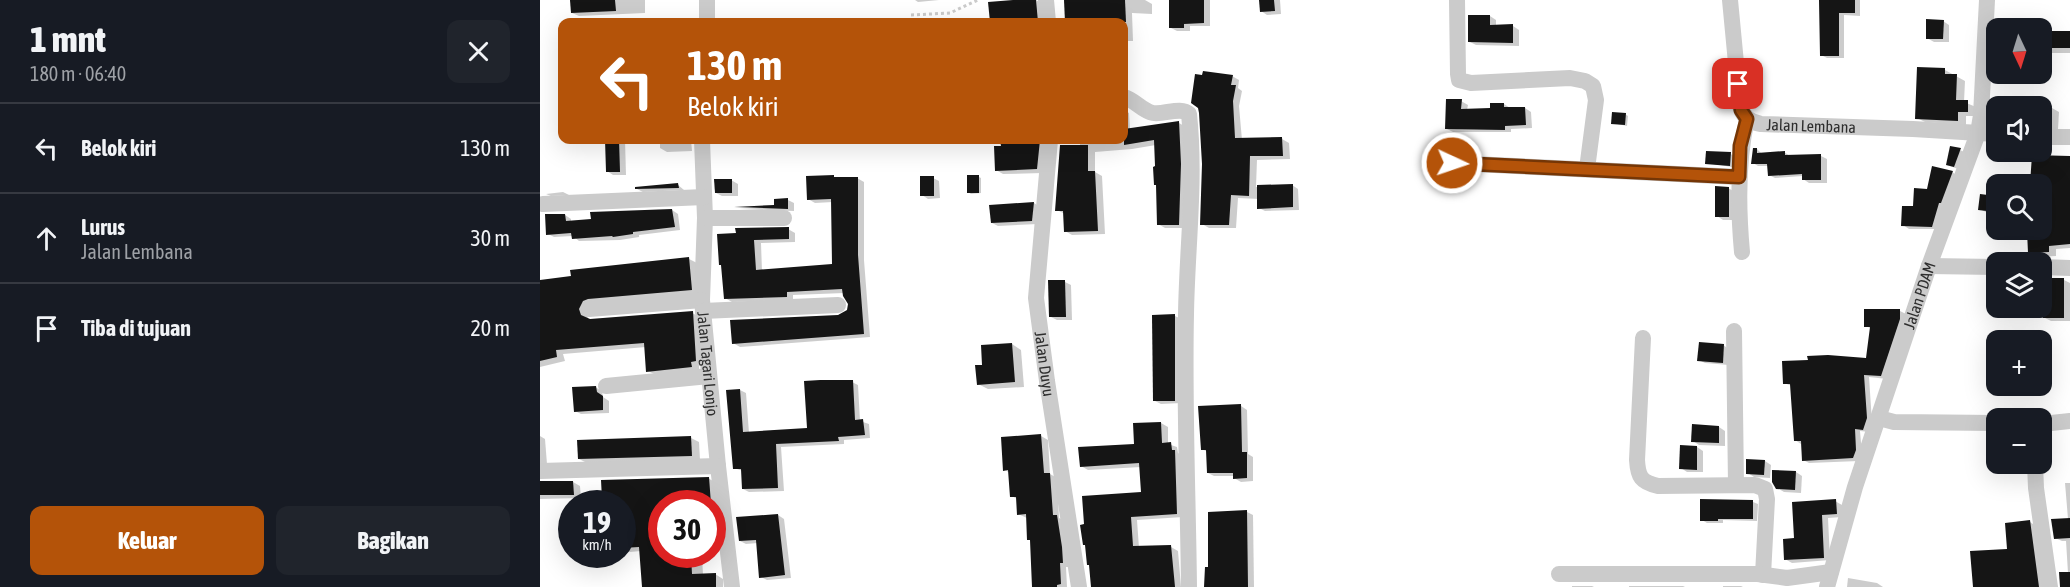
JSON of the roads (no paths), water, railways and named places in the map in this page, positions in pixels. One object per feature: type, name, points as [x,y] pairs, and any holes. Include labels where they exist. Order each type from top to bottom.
[{"type":"street","points":[[707,0],[707,18]]},
{"type":"street","points":[[1046,0],[1048,18]]},
{"type":"street","points":[[1457,0],[1460,80],[1471,83],[1570,78],[1585,81],[1593,86],[1596,100],[1587,170]]},
{"type":"street","name":"Jalan Lembana","points":[[1730,0],[1740,105],[1747,119],[1761,124],[1986,134]]},
{"type":"street","name":"Jalan PDAM","points":[[1829,580],[1856,487],[1929,266],[1978,134],[1987,0]]},
{"type":"street","points":[[1128,99],[1153,113],[1184,111],[1190,114],[1191,203],[1186,320],[1185,426],[1189,587]]},
{"type":"street","points":[[1742,252],[1740,146],[1747,119]]},
{"type":"street","points":[[2052,137],[2070,137]]},
{"type":"street","name":"Jalan Tagari Lonjo","points":[[702,144],[705,218],[703,306],[732,587]]},
{"type":"street","name":"Jalan Duyu","points":[[1050,144],[1036,298],[1079,587]]},
{"type":"street","points":[[1452,163],[1739,177]]},
{"type":"street","points":[[543,204],[704,197]]},
{"type":"street","points":[[705,218],[784,218]]},
{"type":"street","points":[[1929,266],[1986,267]]},
{"type":"street","points":[[2052,267],[2070,268]]},
{"type":"street","points":[[589,309],[838,305]]},
{"type":"street","points":[[1734,331],[1737,485]]},
{"type":"street","points":[[1643,338],[1638,475],[1646,483],[1658,486],[1755,485],[1765,489],[1767,499],[1763,575]]},
{"type":"street","points":[[606,386],[709,376]]},
{"type":"street","points":[[1879,418],[1894,422],[1986,423]]},
{"type":"street","points":[[2052,423],[2070,421]]},
{"type":"street","points":[[540,471],[718,466]]},
{"type":"street","points":[[2035,474],[2050,587]]},
{"type":"street","points":[[1559,574],[1763,575],[1829,580]]}]
